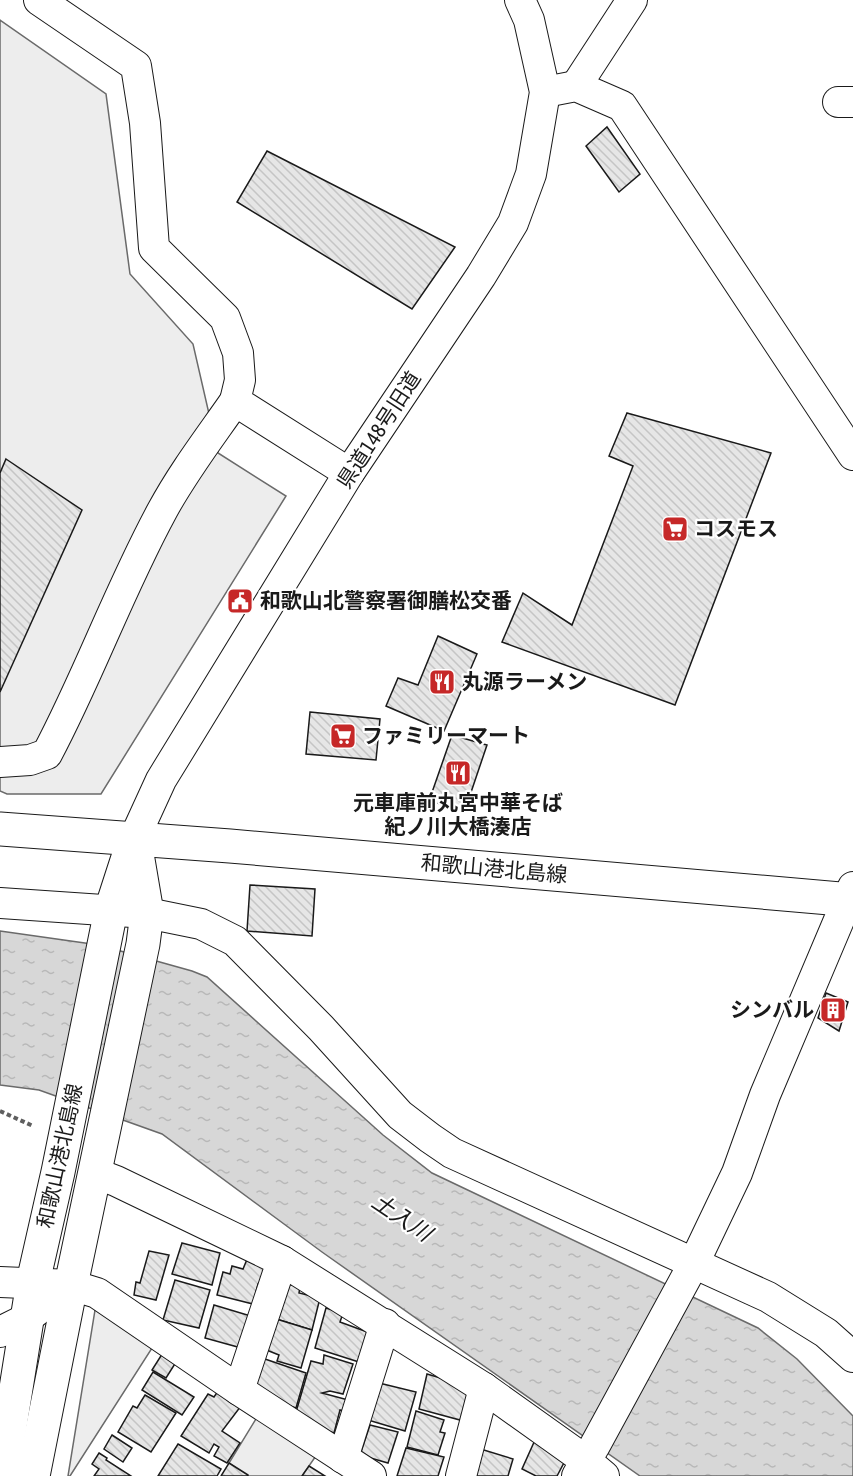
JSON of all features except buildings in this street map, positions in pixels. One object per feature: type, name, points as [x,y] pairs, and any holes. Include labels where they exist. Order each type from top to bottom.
[{"type":"main road","points":[[0,829],[134,839]]},
{"type":"main road","name":"和歌山港北島線","points":[[134,839],[851,896]]},
{"type":"main road","name":"和歌山港北島線","points":[[2,1476],[13,1325],[33,1282],[109,922],[134,839]]},
{"type":"main road","name":"和歌山港北島線","points":[[33,1476],[145,928],[134,839]]},
{"type":"street","points":[[0,762],[30,760],[46,754],[72,707],[93,656],[161,512],[183,474],[235,401],[240,380],[238,353],[225,318],[154,248],[145,123],[136,66],[73,10],[39,0]]},
{"type":"street","name":"県道148号旧道","points":[[134,839],[161,780],[349,474],[481,276],[513,222],[531,174],[545,92],[529,20],[520,0]]},
{"type":"street","points":[[576,86],[632,0]]},
{"type":"street","points":[[545,92],[576,86],[622,106],[853,455]]},
{"type":"street","points":[[235,401],[349,474]]},
{"type":"street","points":[[95,1173],[282,1261],[484,1388],[590,1465],[690,1271],[737,1173],[765,1095],[851,896]]},
{"type":"street","points":[[0,903],[145,928],[201,924],[235,941],[321,1028],[400,1115],[452,1153],[690,1271],[768,1297],[826,1333],[853,1357]]},
{"type":"street","points":[[239,1390],[282,1261]]},
{"type":"street","points":[[0,1282],[71,1285],[97,1293],[371,1476]]},
{"type":"street","points":[[13,1325],[71,1285]]},
{"type":"street","points":[[343,1458],[385,1324]]},
{"type":"street","points":[[461,1476],[484,1388]]},
{"type":"path","points":[[0,1111],[33,1126]]},
{"type":"shaded area","points":[[0,20],[106,94],[130,274],[193,344],[218,453],[286,496],[101,794],[7,794],[0,791]]},
{"type":"shaded area","points":[[96,1304],[154,1345],[68,1476]]},
{"type":"shaded area","points":[[259,1414],[318,1453],[302,1476],[248,1476],[229,1463]]},
{"type":"water","name":"土入川","points":[[0,931],[99,945],[207,977],[383,1135],[432,1173],[758,1328],[797,1359],[853,1416],[853,1476],[640,1476],[322,1252],[162,1134],[39,1090],[0,1085]]},
{"type":"place","name":"コスモス","points":[[675,529]]},
{"type":"place","name":"和歌山北警察署御膳松交番","points":[[240,601]]},
{"type":"place","name":"丸源ラーメン","points":[[442,682]]},
{"type":"place","name":"ファミリーマート","points":[[343,736]]},
{"type":"place","name":"元車庫前丸宮中華そば 紀ノ川大橋湊店","points":[[458,773]]},
{"type":"place","name":"シンバル","points":[[833,1010]]}]
